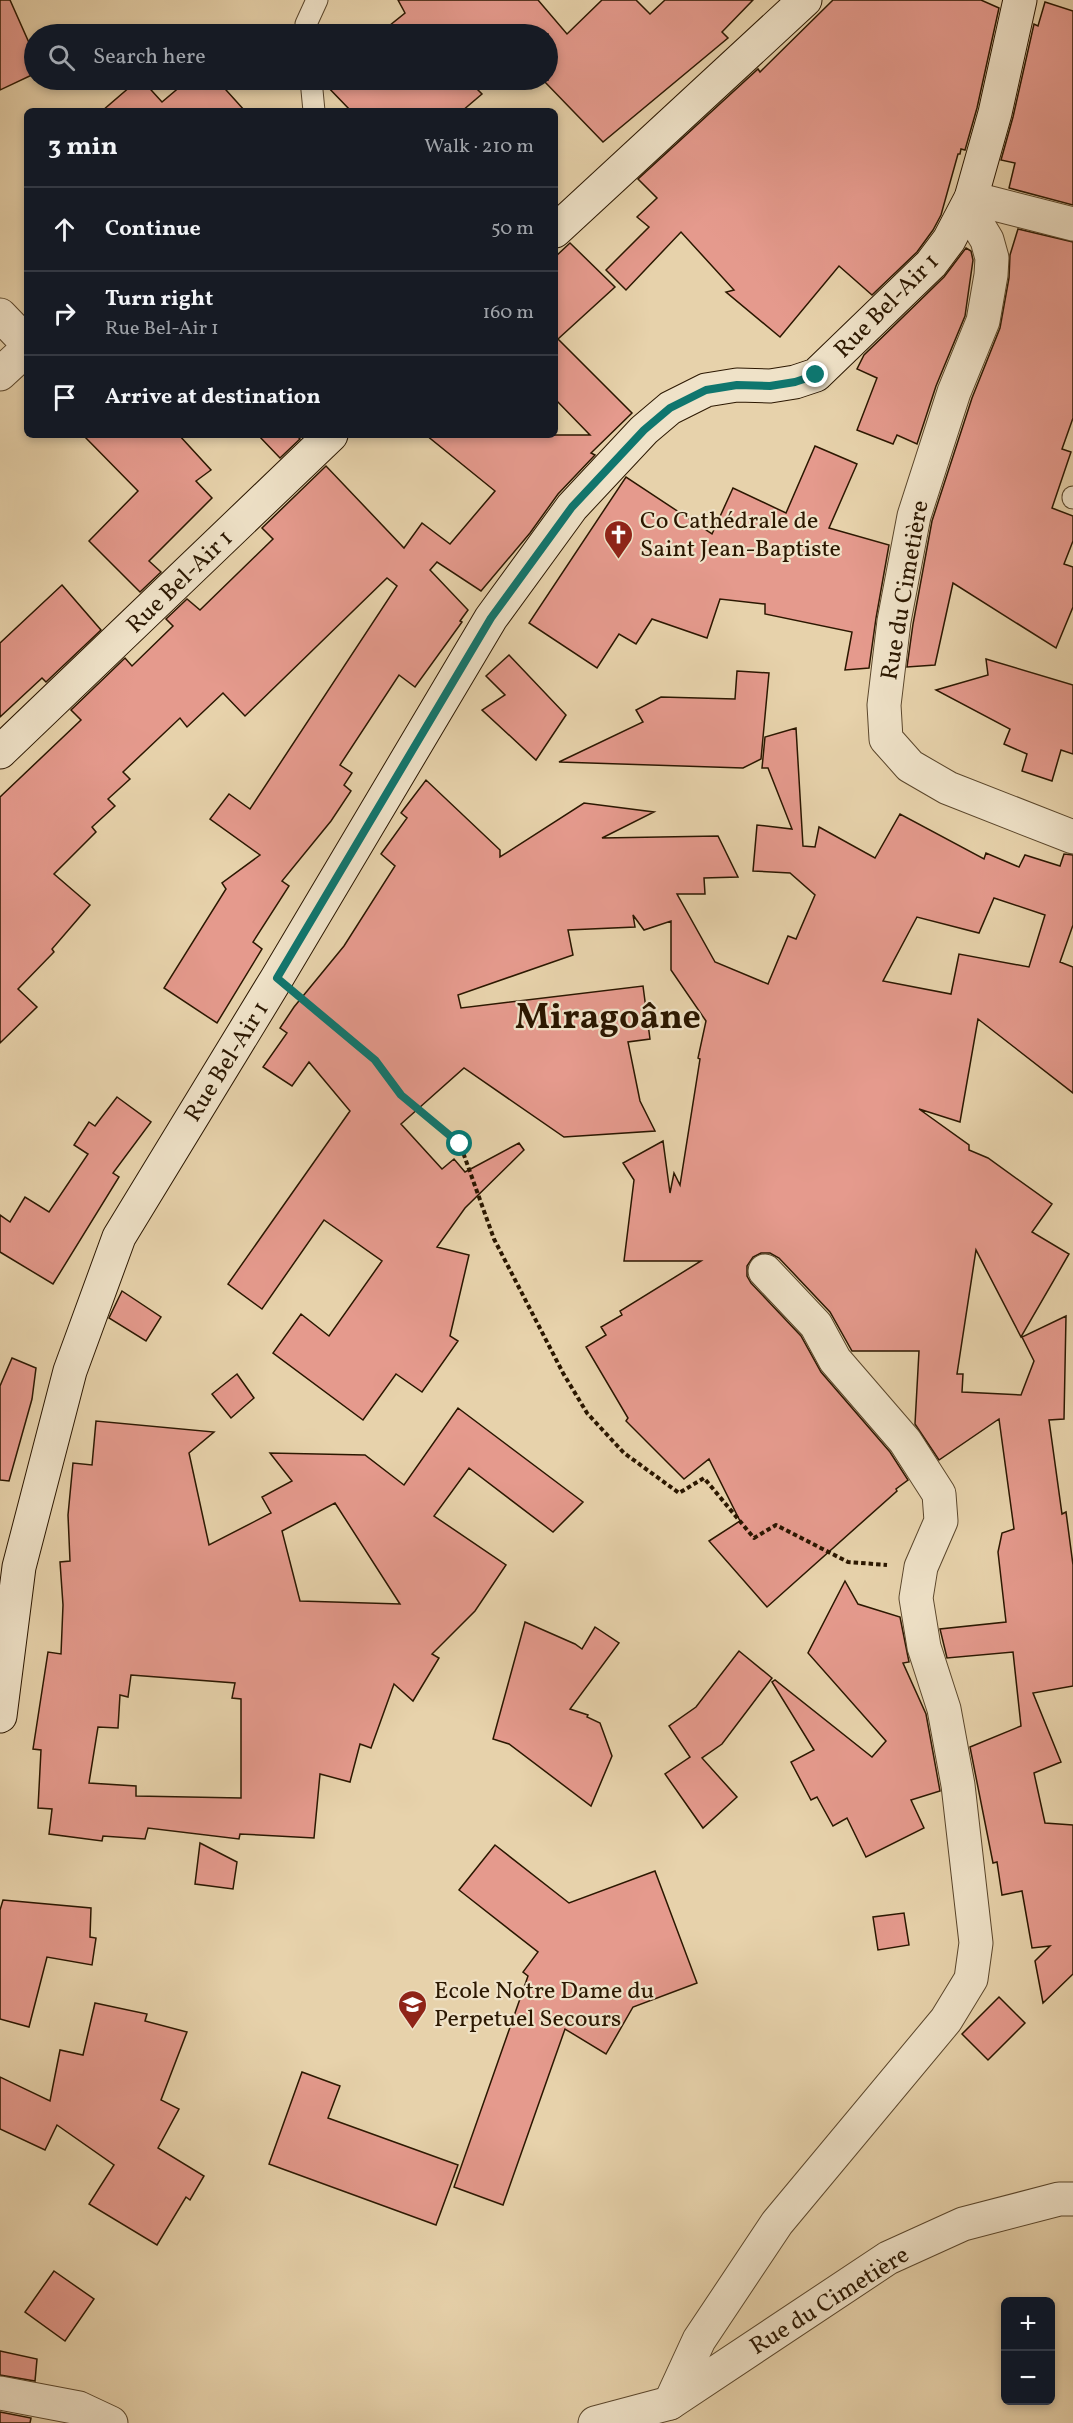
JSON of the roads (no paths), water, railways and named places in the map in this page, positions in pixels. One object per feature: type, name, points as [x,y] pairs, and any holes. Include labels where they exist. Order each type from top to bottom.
[{"type":"street","points":[[558,228],[805,0]]},
{"type":"street","name":"Rue Bel-Air 1","points":[[0,1716],[19,1567],[70,1371],[119,1237],[277,978],[491,618],[572,507],[644,430],[670,408],[706,390],[737,385],[770,386],[795,382],[816,375],[931,264],[949,240],[968,204],[995,113],[1020,0]]},
{"type":"street","points":[[968,204],[1073,224]]},
{"type":"street","name":"Rue du Cimetière","points":[[968,204],[987,240],[992,258],[984,321],[954,392],[914,516],[894,621],[884,705],[886,739],[910,766],[948,788],[1073,837]]},
{"type":"street","points":[[0,315],[24,340]]},
{"type":"street","points":[[0,374],[24,352]]},
{"type":"street","name":"Rue Bel-Air 1","points":[[0,752],[328,438]]},
{"type":"street","points":[[670,2403],[699,2340],[777,2223],[946,2020],[971,1979],[976,1943],[958,1785],[944,1709],[924,1647],[916,1598],[921,1567],[941,1521],[939,1494],[905,1441],[835,1360],[816,1325],[765,1271]]},
{"type":"street","name":"Rue du Cimetière","points":[[595,2423],[670,2403],[888,2258],[963,2224],[1059,2199],[1073,2199]]},
{"type":"street","points":[[0,2393],[79,2408],[111,2423]]},
{"type":"lane","points":[[306,24],[317,0]]},
{"type":"lane","points":[[312,90],[314,108]]},
{"type":"place","name":"Co Cathédrale de Saint Jean-Baptiste","points":[[619,560]]},
{"type":"place","name":"Ecole Notre Dame du Perpetuel Secours","points":[[413,2030]]},
{"type":"district","name":"Miragoâne","points":[[608,1015]]}]
